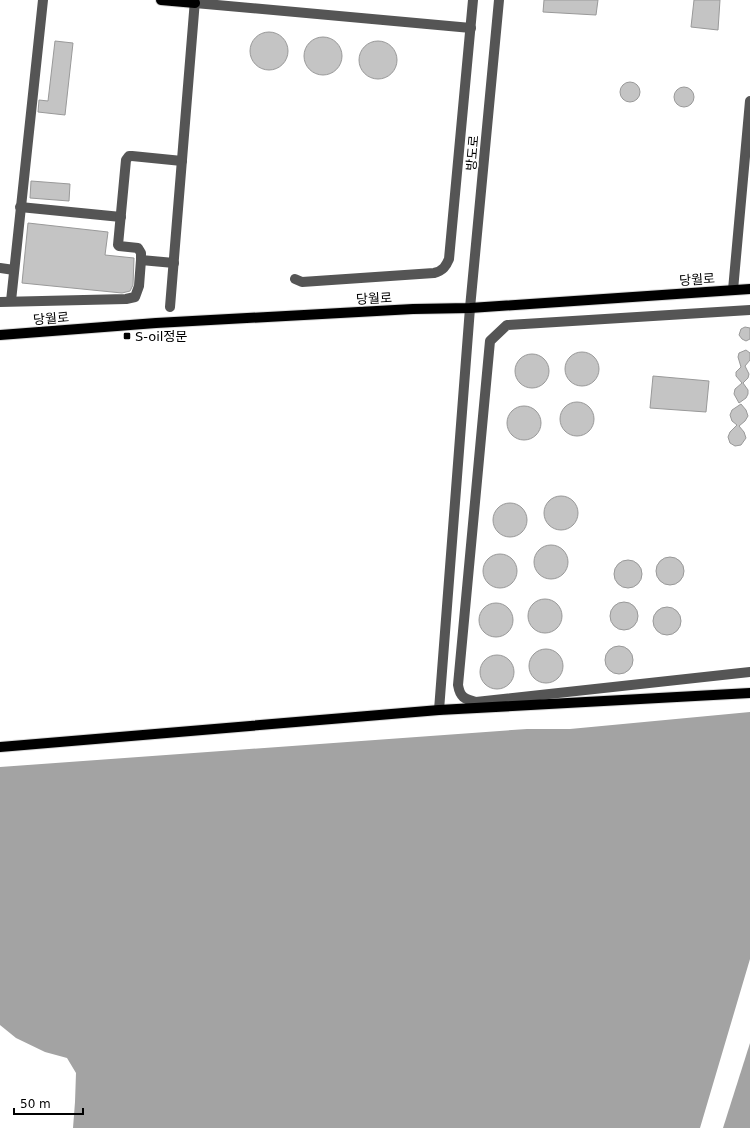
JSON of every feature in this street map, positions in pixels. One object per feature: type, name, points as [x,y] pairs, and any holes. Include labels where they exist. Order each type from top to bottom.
[{"type":"main road","points":[[161,0],[195,1]]},
{"type":"main road","name":"당월로","points":[[0,335],[156,323],[413,309],[470,308],[750,289]]},
{"type":"main road","points":[[0,747],[439,710],[750,693]]},
{"type":"street","points":[[11,301],[43,0]]},
{"type":"street","points":[[295,279],[302,282],[434,273],[440,272],[446,266],[449,259],[473,0]]},
{"type":"street","name":"방도로","points":[[439,710],[470,308],[499,0]]},
{"type":"street","points":[[170,307],[195,1],[471,28]]},
{"type":"street","points":[[733,290],[750,101]]},
{"type":"street","points":[[0,302],[126,299],[135,297],[139,286],[141,253],[138,248],[118,245],[127,158],[132,156],[182,161]]},
{"type":"street","points":[[20,208],[120,217]]},
{"type":"street","points":[[141,260],[174,263]]},
{"type":"street","points":[[0,268],[14,270]]},
{"type":"street","points":[[750,310],[507,325],[490,341],[458,685],[459,692],[465,699],[476,702],[750,672]]},
{"type":"shaded area","points":[[750,712],[750,959],[700,1128],[73,1128],[76,1073],[67,1058],[45,1052],[16,1038],[0,1025],[0,767],[527,729],[570,729]]},
{"type":"shaded area","points":[[750,1043],[750,1128],[723,1128]]},
{"type":"building","points":[[544,0],[598,0],[596,15],[543,12]]},
{"type":"building","points":[[694,0],[720,0],[718,30],[691,27]]},
{"type":"building","points":[[265,32],[273,32],[283,37],[287,44],[287,58],[283,65],[273,70],[265,70],[255,65],[253,62],[250,55],[250,47],[255,37],[258,35]]},
{"type":"building","points":[[319,37],[327,37],[337,42],[341,49],[341,63],[337,70],[327,75],[319,75],[309,70],[307,67],[304,60],[304,52],[309,42],[312,40]]},
{"type":"building","points":[[55,41],[73,43],[65,115],[38,112],[39,100],[48,101]]},
{"type":"building","points":[[374,41],[382,41],[392,46],[396,53],[396,67],[392,74],[382,79],[374,79],[364,74],[362,71],[359,64],[359,56],[364,46],[367,44]]},
{"type":"building","points":[[630,82],[637,85],[640,92],[637,99],[630,102],[623,99],[620,92],[623,85]]},
{"type":"building","points":[[684,87],[691,90],[694,97],[691,104],[684,107],[677,104],[674,97],[677,90]]},
{"type":"building","points":[[31,181],[70,184],[69,201],[30,198]]},
{"type":"building","points":[[28,223],[108,232],[105,255],[134,258],[133,285],[130,291],[122,293],[22,283]]},
{"type":"building","points":[[745,327],[750,328],[750,339],[746,341],[739,335],[741,329]]},
{"type":"building","points":[[746,350],[750,353],[750,360],[745,366],[749,374],[748,378],[743,383],[748,390],[748,394],[746,398],[739,403],[734,394],[735,389],[742,383],[736,376],[736,372],[741,367],[738,357],[739,353]]},
{"type":"building","points":[[579,352],[585,352],[589,353],[596,359],[599,369],[598,376],[592,383],[585,386],[579,386],[575,385],[568,379],[565,372],[565,366],[566,362],[572,355]]},
{"type":"building","points":[[529,354],[535,354],[539,355],[546,361],[549,371],[548,378],[542,385],[535,388],[529,388],[525,387],[518,381],[515,374],[515,368],[516,364],[522,357]]},
{"type":"building","points":[[653,376],[709,381],[706,412],[650,408]]},
{"type":"building","points":[[574,402],[580,402],[584,403],[591,409],[594,419],[593,426],[587,433],[580,436],[574,436],[570,435],[563,429],[560,422],[560,416],[561,412],[567,405]]},
{"type":"building","points":[[741,404],[746,410],[748,416],[739,426],[744,432],[746,438],[741,445],[735,446],[730,443],[728,437],[730,432],[737,425],[732,421],[730,415],[732,410]]},
{"type":"building","points":[[521,406],[527,406],[531,407],[538,413],[541,423],[540,430],[534,437],[527,440],[521,440],[517,439],[510,433],[507,426],[507,420],[508,416],[514,409]]},
{"type":"building","points":[[558,496],[564,496],[568,497],[575,503],[578,513],[577,520],[571,527],[564,530],[558,530],[554,529],[547,523],[544,516],[544,510],[545,506],[551,499]]},
{"type":"building","points":[[507,503],[513,503],[517,504],[524,510],[527,520],[526,527],[520,534],[513,537],[507,537],[503,536],[496,530],[493,523],[493,517],[494,513],[500,506]]},
{"type":"building","points":[[548,545],[554,545],[558,546],[565,552],[568,562],[567,569],[561,576],[554,579],[548,579],[544,578],[537,572],[534,565],[534,559],[535,555],[541,548]]},
{"type":"building","points":[[497,554],[503,554],[507,555],[514,561],[517,571],[516,578],[510,585],[503,588],[497,588],[493,587],[486,581],[483,574],[483,568],[484,564],[490,557]]},
{"type":"building","points":[[670,557],[680,561],[684,571],[680,581],[670,585],[660,581],[656,571],[660,561]]},
{"type":"building","points":[[628,560],[638,564],[642,574],[638,584],[628,588],[618,584],[614,574],[618,564]]},
{"type":"building","points":[[542,599],[548,599],[552,600],[559,606],[562,616],[561,623],[555,630],[548,633],[542,633],[538,632],[531,626],[528,619],[528,613],[529,609],[535,602]]},
{"type":"building","points":[[624,602],[634,606],[638,616],[634,626],[624,630],[614,626],[610,616],[614,606]]},
{"type":"building","points":[[493,603],[499,603],[503,604],[510,610],[513,620],[512,627],[506,634],[499,637],[493,637],[489,636],[482,630],[479,623],[479,617],[480,613],[486,606]]},
{"type":"building","points":[[667,607],[677,611],[681,621],[677,631],[667,635],[657,631],[653,621],[657,611]]},
{"type":"building","points":[[619,646],[629,650],[633,660],[629,670],[619,674],[609,670],[605,660],[609,650]]},
{"type":"building","points":[[543,649],[549,649],[553,650],[560,656],[563,666],[562,673],[556,680],[549,683],[543,683],[539,682],[532,676],[529,669],[529,663],[530,659],[536,652]]},
{"type":"building","points":[[494,655],[500,655],[504,656],[511,662],[514,672],[513,679],[507,686],[500,689],[494,689],[490,688],[483,682],[480,675],[480,669],[481,665],[487,658]]},
{"type":"place","name":"S-oil정문","points":[[127,336]]}]
